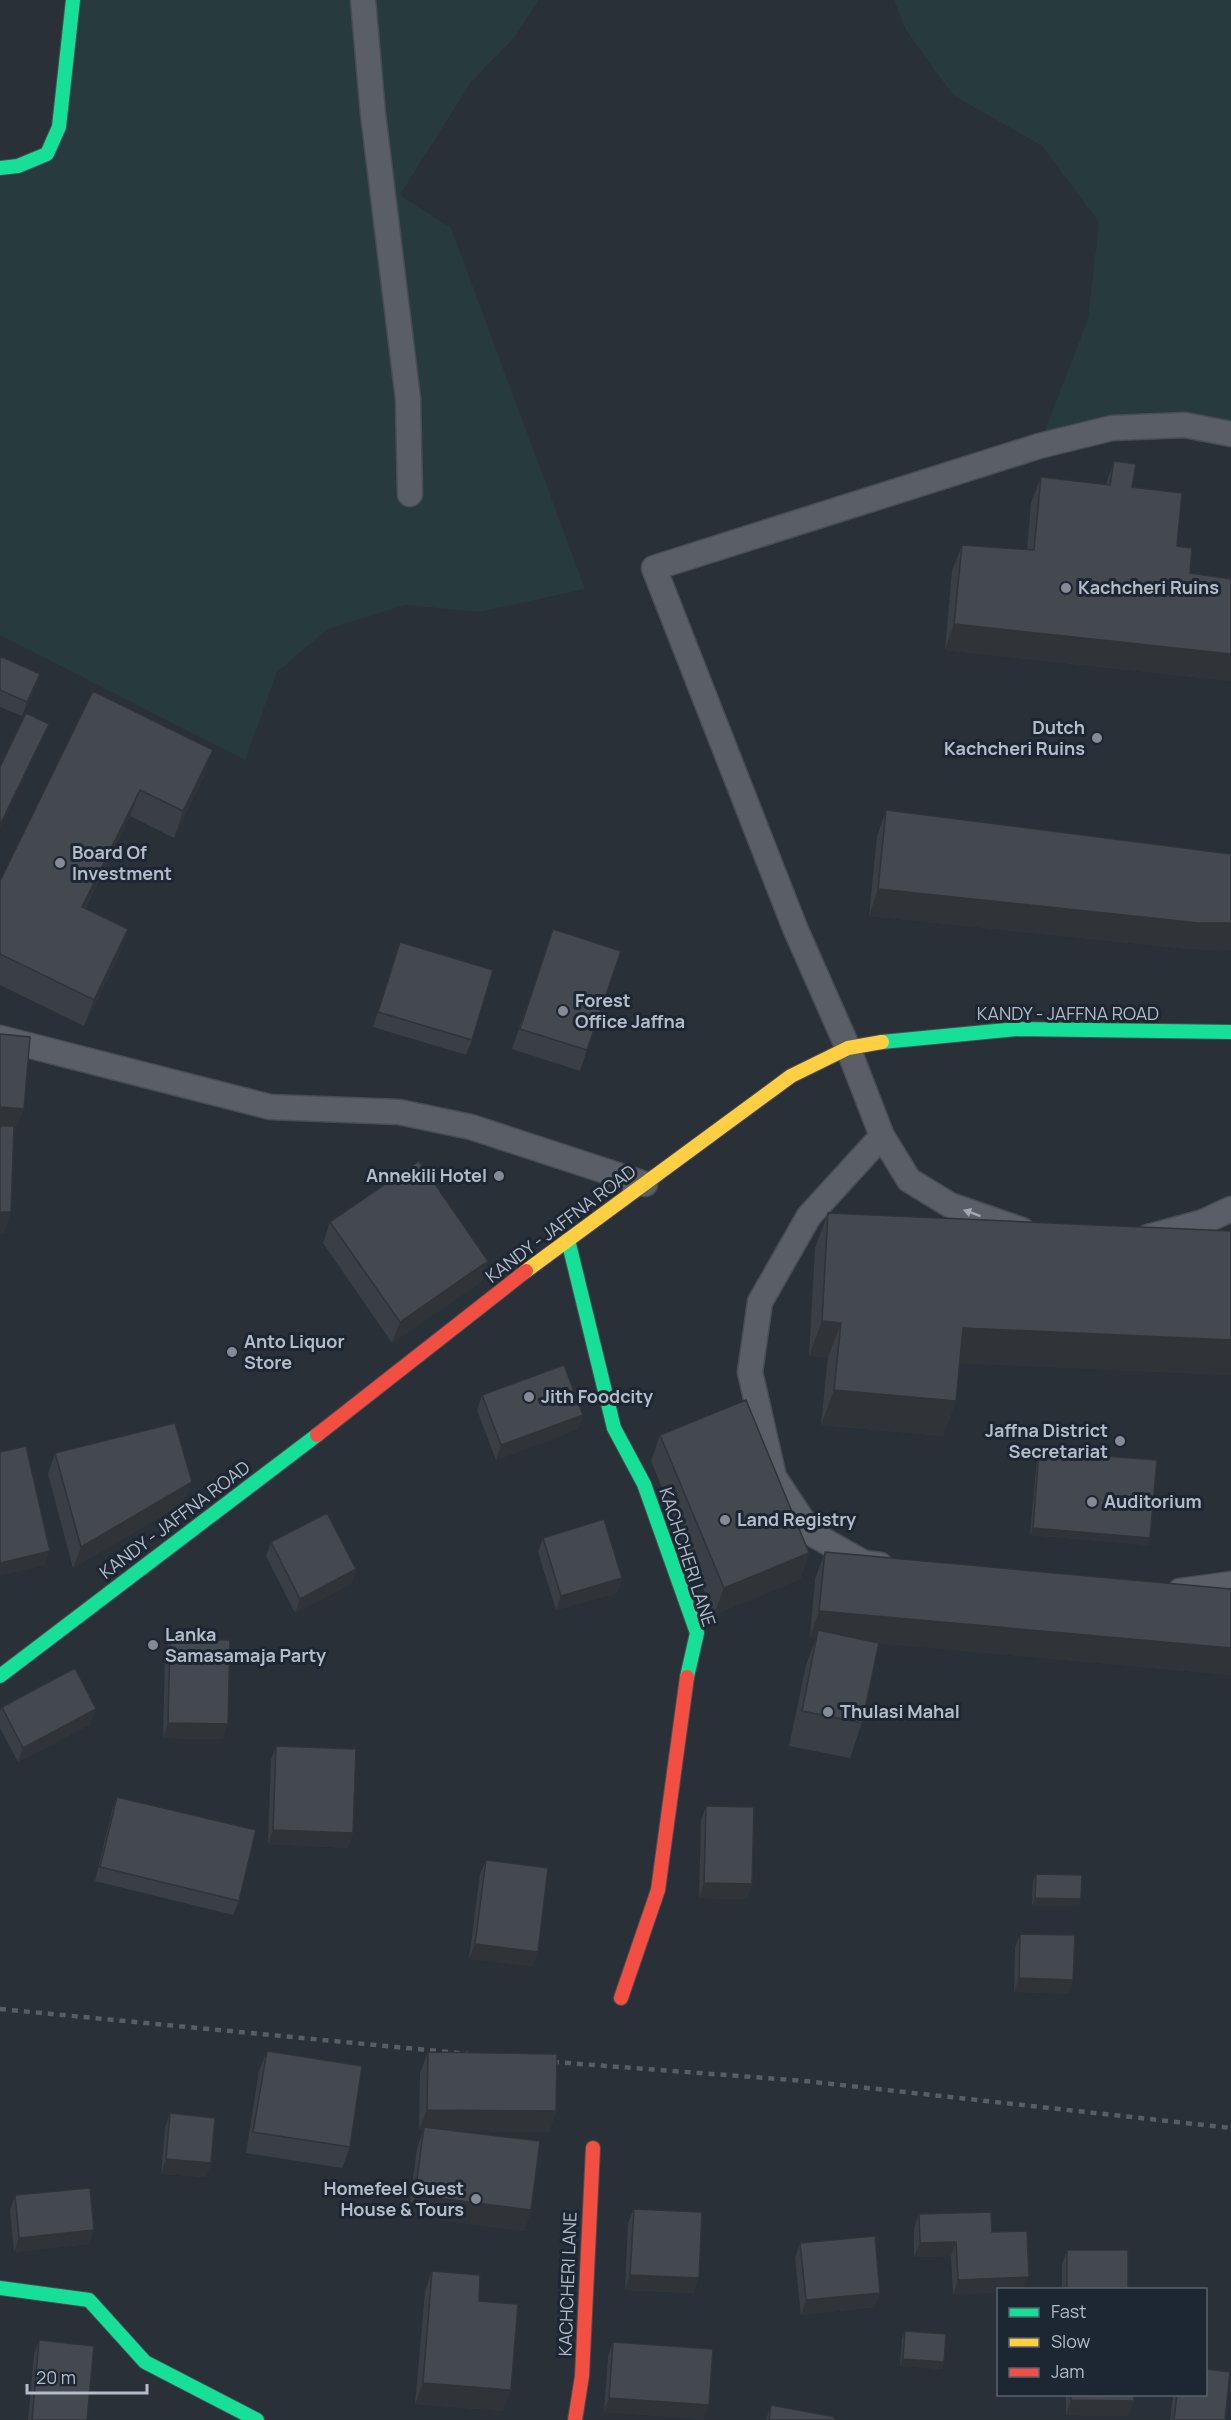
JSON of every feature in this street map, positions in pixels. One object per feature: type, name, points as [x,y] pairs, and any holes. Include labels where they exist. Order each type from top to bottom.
[{"type":"main road","points":[[0,168],[18,166],[47,154],[59,127],[73,0]]},
{"type":"main road","name":"KANDY - JAFFNA ROAD","points":[[0,1676],[568,1240],[791,1076],[848,1048],[901,1038],[1017,1029],[1231,1032]]},
{"type":"main road","name":"KACHCHERI LANE","points":[[568,1240],[614,1428],[644,1484],[697,1633],[684,1690],[658,1890],[621,1998]]},
{"type":"main road","name":"KACHCHERI LANE","points":[[575,2420],[582,2376],[593,2148]]},
{"type":"main road","points":[[0,2288],[88,2300],[145,2362],[257,2420]]},
{"type":"lane","points":[[363,0],[373,114],[408,399],[410,494]]},
{"type":"lane","points":[[1046,1237],[951,1205],[909,1180],[882,1136],[848,1048],[795,928],[654,568],[1039,446],[1112,428],[1185,425],[1231,434]]},
{"type":"lane","points":[[0,1038],[270,1107],[399,1112],[471,1127],[645,1184]]},
{"type":"lane","points":[[882,1136],[809,1216],[760,1302],[750,1372],[774,1477],[811,1533],[864,1563],[898,1567]]},
{"type":"lane","points":[[1124,1240],[1203,1222],[1231,1209]]},
{"type":"lane","points":[[1157,1592],[1231,1584]]},
{"type":"green space","points":[[73,0],[539,0],[514,38],[471,82],[400,195],[451,228],[585,589],[479,612],[405,605],[328,629],[277,672],[245,760],[0,635],[0,168],[47,153]]},
{"type":"green space","points":[[894,0],[1231,0],[1231,434],[1185,425],[1039,446],[1088,319],[1099,222],[1042,146],[953,95],[906,30]]},
{"type":"building","name":"Kachcheri Ruins","points":[[1114,461],[1136,464],[1132,487],[1182,493],[1177,546],[1192,548],[1190,573],[1231,579],[1231,654],[954,624],[962,545],[1034,550],[1041,477],[1110,485]]},
{"type":"building","points":[[0,656],[40,674],[27,702],[0,690]]},
{"type":"building","name":"Board Of Investment","points":[[93,691],[213,750],[183,811],[140,790],[82,907],[128,929],[94,1000],[0,954],[0,881]]},
{"type":"building","points":[[26,713],[49,724],[0,825],[0,767]]},
{"type":"building","points":[[886,810],[1231,854],[1231,923],[1199,923],[878,889]]},
{"type":"building","name":"Forest Office Jaffna","points":[[553,929],[621,951],[587,1050],[520,1029]]},
{"type":"building","points":[[400,942],[493,970],[472,1040],[378,1012]]},
{"type":"building","points":[[0,1034],[30,1037],[24,1109],[0,1107]]},
{"type":"building","points":[[0,1126],[14,1126],[11,1212],[0,1212]]},
{"type":"building","points":[[419,1161],[488,1261],[400,1322],[330,1222]]},
{"type":"building","points":[[828,1213],[1231,1231],[1231,1340],[963,1328],[956,1401],[834,1390],[841,1323],[822,1321]]},
{"type":"building","points":[[564,1365],[583,1415],[501,1445],[482,1395]]},
{"type":"building","name":"Land Registry","points":[[746,1400],[809,1553],[724,1588],[660,1435]]},
{"type":"building","points":[[175,1423],[192,1482],[81,1547],[55,1453]]},
{"type":"building","points":[[26,1446],[50,1551],[0,1563],[0,1452]]},
{"type":"building","name":"Auditorium","points":[[1039,1451],[1157,1460],[1150,1538],[1033,1528]]},
{"type":"building","points":[[327,1513],[356,1569],[300,1599],[271,1542]]},
{"type":"building","points":[[604,1519],[622,1578],[561,1596],[543,1538]]},
{"type":"building","points":[[825,1552],[1231,1589],[1231,1648],[819,1611]]},
{"type":"building","points":[[818,1630],[879,1643],[862,1723],[802,1711]]},
{"type":"building","points":[[170,1639],[230,1640],[228,1724],[168,1723]]},
{"type":"building","points":[[75,1668],[96,1709],[23,1748],[2,1707]]},
{"type":"building","points":[[276,1746],[356,1749],[353,1833],[273,1830]]},
{"type":"building","points":[[117,1797],[256,1830],[239,1901],[100,1867]]},
{"type":"building","points":[[706,1806],[754,1807],[752,1884],[704,1883]]},
{"type":"building","points":[[486,1860],[548,1868],[538,1952],[475,1944]]},
{"type":"building","points":[[1036,1874],[1082,1875],[1081,1899],[1035,1898]]},
{"type":"building","points":[[1020,1934],[1075,1935],[1073,1980],[1019,1978]]},
{"type":"building","points":[[267,2051],[362,2066],[350,2147],[253,2132]]},
{"type":"building","points":[[428,2052],[557,2054],[556,2111],[427,2110]]},
{"type":"building","points":[[170,2113],[215,2118],[211,2163],[166,2159]]},
{"type":"building","points":[[424,2127],[540,2141],[531,2210],[415,2195]]},
{"type":"building","points":[[90,2188],[94,2230],[19,2238],[15,2195]]},
{"type":"building","points":[[634,2209],[702,2212],[699,2278],[630,2275]]},
{"type":"building","points":[[991,2212],[992,2232],[1027,2231],[1029,2277],[958,2280],[956,2242],[920,2243],[919,2214]]},
{"type":"building","points":[[875,2236],[880,2293],[806,2300],[800,2243]]},
{"type":"building","points":[[1067,2250],[1128,2250],[1128,2288],[1067,2288]]},
{"type":"building","points":[[432,2271],[480,2275],[479,2301],[518,2304],[511,2390],[423,2383]]},
{"type":"building","points":[[905,2331],[946,2334],[944,2362],[903,2359]]},
{"type":"building","points":[[39,2340],[94,2346],[87,2420],[32,2420]]},
{"type":"building","points":[[613,2342],[713,2349],[709,2405],[609,2398]]},
{"type":"building","points":[[1207,2369],[1230,2372],[1225,2420],[1174,2420],[1177,2396],[1207,2396]]},
{"type":"building","points":[[1071,2396],[1134,2396],[1134,2401],[1071,2400]]},
{"type":"building","points":[[771,2405],[835,2417],[834,2420],[769,2420]]},
{"type":"railway","points":[[0,2009],[469,2054]]},
{"type":"railway","points":[[541,2061],[805,2081],[1231,2128]]},
{"type":"traffic: fast","points":[[0,168],[18,166],[47,154],[59,127],[73,0]]},
{"type":"traffic: fast","points":[[882,1042],[1017,1029],[1231,1032]]},
{"type":"traffic: fast","points":[[568,1240],[614,1428],[644,1484],[697,1633],[687,1677]]},
{"type":"traffic: fast","points":[[0,1676],[317,1435]]},
{"type":"traffic: fast","points":[[0,2288],[89,2300],[145,2362],[257,2420]]},
{"type":"traffic: slow","points":[[526,1271],[791,1076],[848,1048],[882,1042]]},
{"type":"traffic: jam","points":[[317,1435],[526,1271]]},
{"type":"traffic: jam","points":[[621,1998],[658,1890],[687,1677]]},
{"type":"traffic: jam","points":[[575,2420],[582,2376],[593,2148]]},
{"type":"place","name":"Kachcheri Ruins","points":[[1066,588]]},
{"type":"place","name":"Dutch Kachcheri Ruins","points":[[1097,738]]},
{"type":"place","name":"Board Of Investment","points":[[60,863]]},
{"type":"place","name":"Forest Office Jaffna","points":[[563,1011]]},
{"type":"place","name":"Annekili Hotel","points":[[499,1176]]},
{"type":"place","name":"Anto Liquor Store","points":[[232,1352]]},
{"type":"place","name":"Jith Foodcity","points":[[529,1397]]},
{"type":"place","name":"Jaffna District Secretariat","points":[[1120,1441]]},
{"type":"place","name":"Auditorium","points":[[1092,1502]]},
{"type":"place","name":"Land Registry","points":[[725,1520]]},
{"type":"place","name":"Lanka Samasamaja Party","points":[[153,1645]]},
{"type":"place","name":"Thulasi Mahal","points":[[828,1712]]},
{"type":"place","name":"Homefeel Guest House & Tours","points":[[476,2199]]}]
